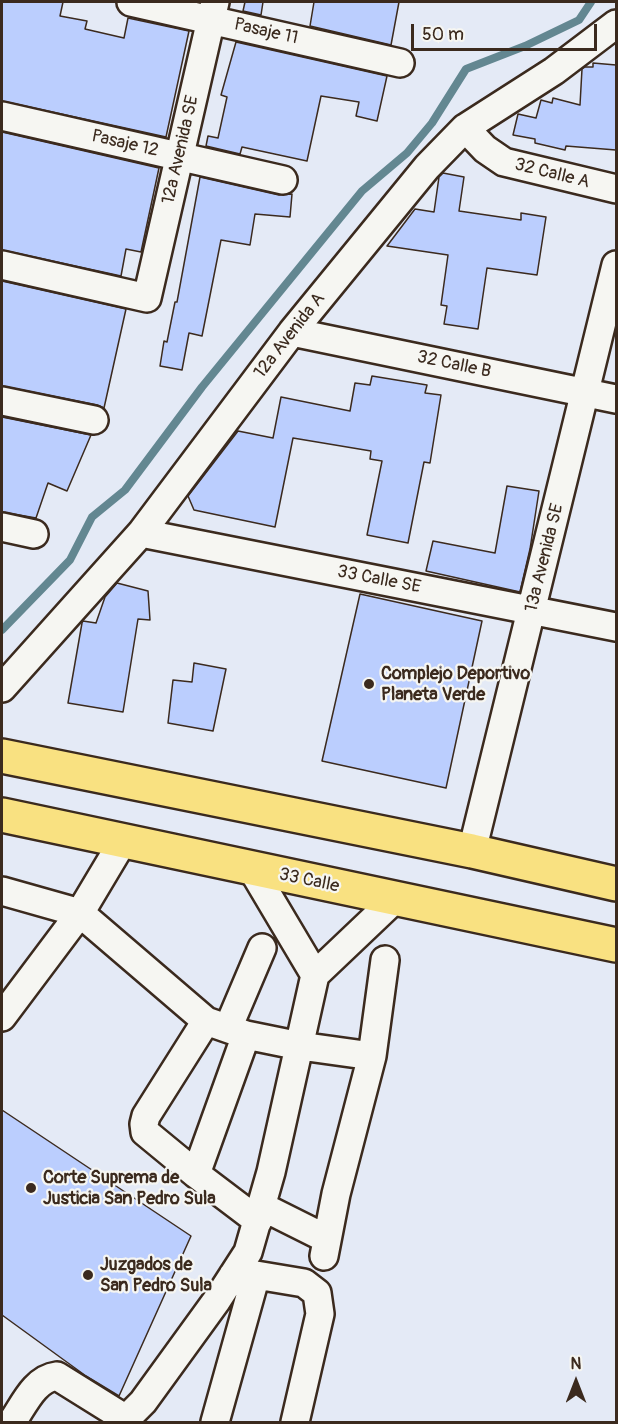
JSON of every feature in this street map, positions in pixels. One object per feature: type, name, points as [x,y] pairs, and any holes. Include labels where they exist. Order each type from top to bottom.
[{"type":"main road","points":[[2,756],[472,851],[616,884]]},
{"type":"main road","name":"33 Calle","points":[[2,815],[616,945]]},
{"type":"street","name":"Pasaje 11","points":[[131,2],[213,11],[400,63]]},
{"type":"street","name":"12a Avenida SE","points":[[2,265],[147,298],[213,11]]},
{"type":"street","name":"12a Avenida A","points":[[2,688],[141,533],[292,332],[427,167],[465,128],[554,71],[616,24]]},
{"type":"street","name":"Pasaje 12","points":[[2,116],[283,180]]},
{"type":"street","name":"32 Calle A","points":[[465,128],[484,149],[504,162],[616,189]]},
{"type":"street","name":"13a Avenida SE","points":[[472,851],[616,265]]},
{"type":"street","name":"32 Calle B","points":[[292,332],[616,399]]},
{"type":"street","points":[[2,400],[94,420]]},
{"type":"street","points":[[2,527],[34,534]]},
{"type":"street","name":"33 Calle SE","points":[[141,533],[616,627]]},
{"type":"street","points":[[2,1017],[80,913],[123,841]]},
{"type":"street","points":[[252,868],[315,975]]},
{"type":"street","points":[[2,891],[80,913],[227,1028],[300,1046],[372,1056]]},
{"type":"street","points":[[215,1422],[248,1252],[260,1214],[315,975],[395,899]]},
{"type":"street","points":[[196,1174],[227,1028],[262,948]]},
{"type":"street","points":[[227,1028],[144,1124],[145,1132],[196,1174],[260,1214],[326,1247],[336,1194],[372,1056],[384,960]]},
{"type":"street","points":[[12,1422],[35,1387],[46,1377],[57,1376],[133,1416],[245,1275]]},
{"type":"street","points":[[245,1275],[304,1283],[316,1293],[320,1314],[295,1422]]},
{"type":"building","points":[[2,2],[63,2],[60,16],[87,21],[85,29],[124,38],[128,18],[189,31],[166,137],[2,101]]},
{"type":"building","points":[[245,2],[263,2],[261,15],[243,11]]},
{"type":"building","points":[[314,2],[399,2],[391,45],[310,26]]},
{"type":"building","points":[[236,42],[387,76],[377,121],[356,116],[359,102],[321,96],[307,161],[242,147],[240,154],[206,146],[208,136],[218,138],[227,97],[221,95]]},
{"type":"building","points":[[593,63],[616,65],[616,150],[566,146],[565,150],[535,143],[535,139],[513,135],[518,114],[536,118],[541,100],[552,103],[553,98],[580,105],[582,69],[593,67]]},
{"type":"building","points":[[2,132],[159,168],[141,252],[126,249],[121,276],[2,250]]},
{"type":"building","points":[[443,173],[464,177],[459,211],[521,220],[521,213],[546,217],[537,275],[487,268],[478,329],[444,324],[447,306],[441,305],[448,255],[387,246],[415,209],[434,212],[439,177]]},
{"type":"building","points":[[200,177],[279,195],[292,194],[290,217],[255,214],[250,245],[221,240],[202,336],[189,333],[182,370],[160,366],[164,341],[167,342],[175,302],[177,302]]},
{"type":"building","points":[[2,281],[126,309],[104,408],[2,386]]},
{"type":"building","points":[[372,376],[427,385],[425,393],[441,395],[430,463],[424,462],[408,543],[367,535],[382,461],[370,459],[371,451],[293,438],[275,527],[194,510],[188,496],[238,431],[273,438],[281,397],[350,411],[355,383],[370,385]]},
{"type":"building","points":[[2,417],[91,435],[67,491],[48,483],[36,518],[2,512]]},
{"type":"building","points":[[507,486],[539,491],[530,549],[520,592],[426,571],[433,541],[495,553]]},
{"type":"building","points":[[117,583],[148,591],[150,620],[138,619],[123,712],[68,703],[82,623],[83,621],[96,623],[105,597]]},
{"type":"building","points":[[360,594],[482,621],[446,788],[322,761]]},
{"type":"building","points":[[194,663],[226,669],[213,731],[168,723],[173,680],[192,682]]},
{"type":"building","name":"Juzgados de San Pedro Sula","points":[[2,1110],[191,1236],[119,1396],[86,1376],[2,1315]]},
{"type":"waterway","points":[[2,630],[70,560],[92,517],[125,490],[202,387],[362,191],[407,153],[432,123],[466,69],[525,46],[579,20],[591,2]]},
{"type":"place","name":"Complejo Deportivo Planeta Verde","points":[[369,684]]},
{"type":"place","name":"Corte Suprema de Justicia San Pedro Sula","points":[[31,1188]]},
{"type":"place","name":"Juzgados de San Pedro Sula","points":[[88,1275]]}]
